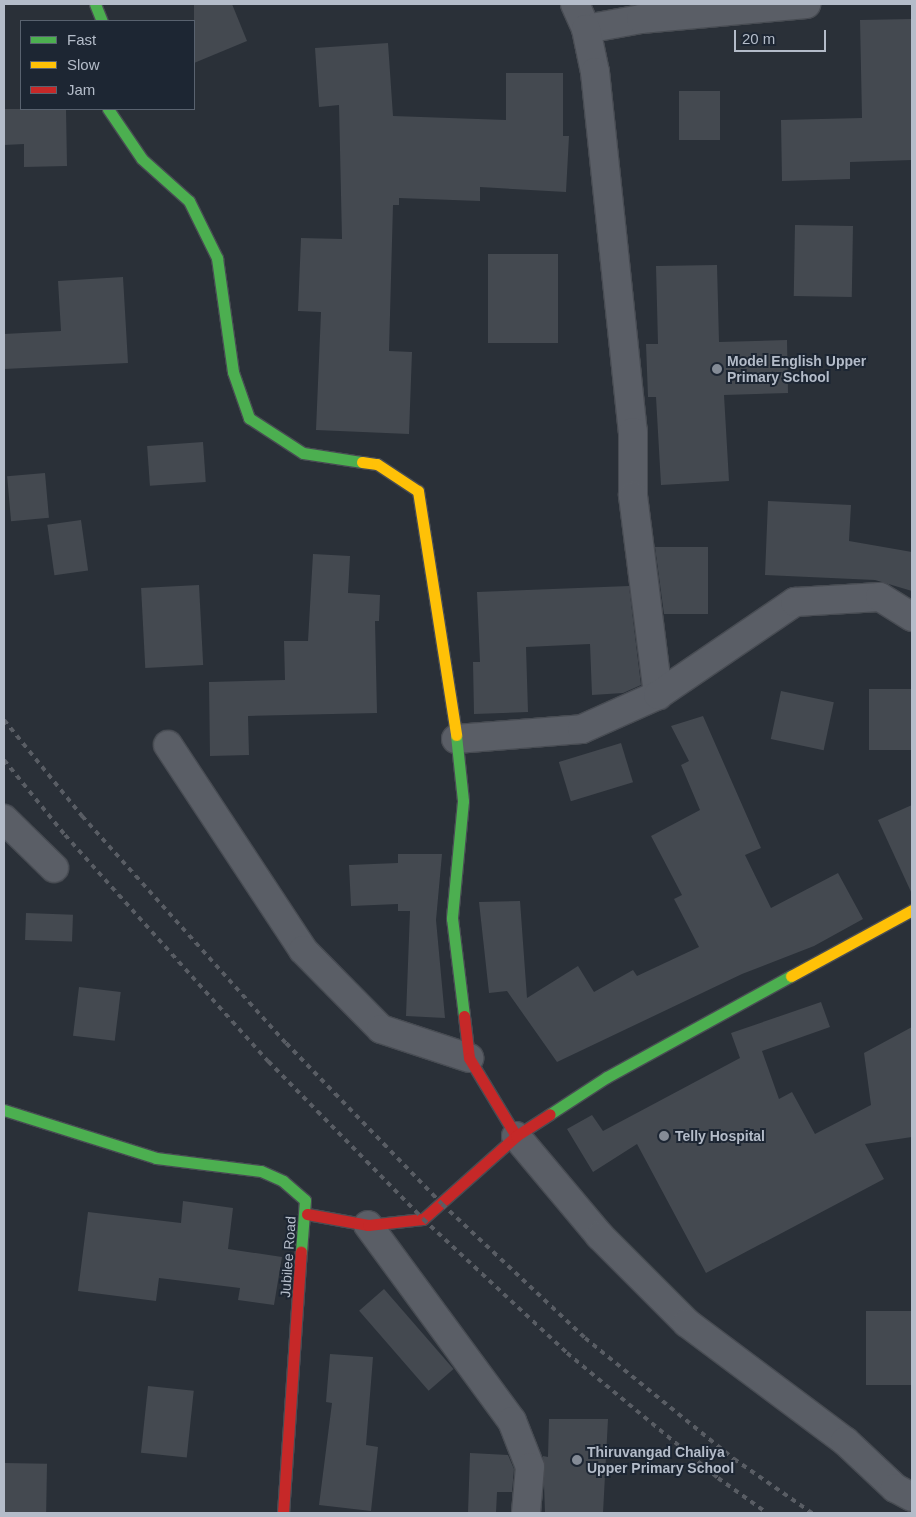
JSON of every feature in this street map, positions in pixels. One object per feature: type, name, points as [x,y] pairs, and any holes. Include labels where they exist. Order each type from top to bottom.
[{"type":"street","points":[[95,4],[102,20]]},
{"type":"street","points":[[574,4],[586,29],[596,81],[633,432],[633,496],[658,695]]},
{"type":"street","points":[[586,29],[641,19],[796,5]]},
{"type":"street","points":[[109,110],[142,159],[189,201],[217,258],[233,372],[249,418],[303,453],[377,464],[418,491],[456,740],[463,801],[452,918],[470,1058],[516,1136],[600,1236],[687,1323],[845,1441],[895,1488],[912,1497]]},
{"type":"street","points":[[456,740],[582,729],[658,695],[795,602],[880,597],[912,617]]},
{"type":"street","points":[[168,745],[302,950],[381,1029],[470,1058]]},
{"type":"street","points":[[4,819],[54,868]]},
{"type":"street","points":[[307,1214],[368,1224],[423,1219],[516,1136],[608,1077],[912,910]]},
{"type":"street","name":"Jubilee Road","points":[[4,1110],[156,1158],[262,1172],[283,1181],[305,1200],[307,1214],[283,1513]]},
{"type":"street","points":[[368,1224],[512,1421],[530,1467],[526,1513]]},
{"type":"building","points":[[194,4],[232,4],[247,41],[195,63]]},
{"type":"building","points":[[912,19],[912,160],[850,162],[850,179],[782,181],[781,120],[862,118],[860,20]]},
{"type":"building","points":[[388,43],[393,116],[506,120],[506,73],[563,73],[563,136],[569,136],[566,192],[480,187],[480,201],[399,198],[399,205],[393,205],[389,351],[412,352],[409,434],[316,430],[321,312],[298,311],[301,238],[342,239],[339,105],[319,107],[315,48]]},
{"type":"building","points":[[679,91],[720,91],[720,140],[679,140]]},
{"type":"building","points":[[4,109],[66,110],[67,166],[24,167],[24,144],[4,145]]},
{"type":"building","points":[[795,225],[853,226],[852,297],[794,296]]},
{"type":"building","points":[[488,254],[558,254],[558,343],[488,343]]},
{"type":"building","points":[[717,265],[719,342],[787,340],[788,393],[724,395],[729,481],[661,485],[656,397],[648,397],[646,344],[658,344],[656,266]]},
{"type":"building","points":[[123,277],[128,363],[4,369],[4,334],[61,331],[58,281]]},
{"type":"building","points":[[203,442],[206,482],[150,486],[147,446]]},
{"type":"building","points":[[45,473],[49,518],[11,521],[7,476]]},
{"type":"building","points":[[768,501],[851,505],[849,541],[912,552],[912,591],[875,580],[765,575]]},
{"type":"building","points":[[81,520],[88,571],[54,575],[47,525]]},
{"type":"building","points":[[655,547],[708,547],[708,614],[664,614]]},
{"type":"building","points":[[313,554],[350,556],[348,593],[380,595],[379,621],[375,621],[377,713],[248,716],[249,755],[210,756],[209,682],[285,680],[284,641],[308,641]]},
{"type":"building","points":[[199,585],[203,665],[145,668],[141,588]]},
{"type":"building","points":[[629,586],[641,685],[623,693],[592,695],[590,644],[526,647],[528,712],[474,714],[473,662],[480,662],[477,592]]},
{"type":"building","points":[[869,689],[912,689],[912,750],[869,750]]},
{"type":"building","points":[[781,691],[834,702],[824,750],[771,739]]},
{"type":"building","points":[[703,716],[761,848],[745,855],[771,908],[838,873],[863,919],[814,946],[742,974],[557,1062],[507,991],[489,993],[479,902],[520,901],[527,998],[578,966],[594,992],[633,970],[637,976],[699,947],[674,899],[682,895],[651,836],[700,810],[681,765],[689,761],[671,726]]},
{"type":"building","points":[[621,743],[633,782],[571,801],[559,762]]},
{"type":"building","points":[[912,805],[912,894],[878,820]]},
{"type":"building","points":[[398,854],[442,854],[436,920],[445,1018],[406,1016],[410,911],[398,911],[398,904],[351,906],[349,865],[398,863]]},
{"type":"building","points":[[26,913],[73,915],[72,942],[25,940]]},
{"type":"building","points":[[79,987],[121,992],[115,1041],[73,1036]]},
{"type":"building","points":[[821,1002],[830,1027],[762,1051],[779,1099],[792,1092],[815,1134],[871,1105],[864,1053],[912,1027],[912,1137],[865,1144],[884,1179],[706,1273],[637,1144],[593,1172],[567,1129],[592,1115],[603,1131],[740,1058],[731,1033]]},
{"type":"building","points":[[183,1201],[233,1208],[228,1249],[282,1257],[274,1305],[238,1300],[240,1288],[159,1278],[156,1301],[78,1291],[88,1212],[181,1223]]},
{"type":"building","points":[[384,1289],[454,1369],[429,1391],[359,1311]]},
{"type":"building","points":[[866,1311],[912,1311],[912,1385],[866,1385]]},
{"type":"building","points":[[330,1354],[373,1357],[366,1445],[378,1447],[371,1511],[319,1505],[332,1403],[326,1402]]},
{"type":"building","points":[[148,1386],[194,1391],[187,1457],[141,1453]]},
{"type":"building","name":"Thiruvangad Chaliya Upper Primary School","points":[[549,1419],[608,1419],[603,1513],[545,1513],[543,1456],[548,1457]]},
{"type":"building","points":[[470,1453],[508,1455],[514,1469],[512,1492],[497,1492],[496,1513],[468,1513]]},
{"type":"building","points":[[4,1463],[47,1464],[46,1513],[4,1513]]},
{"type":"railway","points":[[4,720],[82,816],[286,1043],[442,1204],[585,1338],[734,1459],[812,1513]]},
{"type":"railway","points":[[4,760],[65,835],[268,1061],[423,1219],[567,1353],[718,1478],[767,1513]]},
{"type":"traffic: fast","points":[[95,4],[102,20]]},
{"type":"traffic: fast","points":[[109,110],[142,159],[189,201],[217,258],[233,372],[249,418],[303,453],[362,462]]},
{"type":"traffic: fast","points":[[456,735],[463,801],[452,918],[464,1016]]},
{"type":"traffic: fast","points":[[550,1114],[607,1077],[791,976]]},
{"type":"traffic: fast","points":[[4,1110],[156,1158],[261,1171],[283,1181],[305,1200],[301,1252]]},
{"type":"traffic: slow","points":[[362,462],[377,464],[418,491],[456,735]]},
{"type":"traffic: slow","points":[[791,976],[912,910]]},
{"type":"traffic: jam","points":[[464,1016],[469,1058],[516,1136]]},
{"type":"traffic: jam","points":[[307,1214],[368,1225],[423,1219],[516,1136],[550,1114]]},
{"type":"traffic: jam","points":[[283,1513],[301,1252]]},
{"type":"place","name":"Model English Upper Primary School","points":[[717,369]]},
{"type":"place","name":"Telly Hospital","points":[[664,1136]]},
{"type":"place","name":"Thiruvangad Chaliya Upper Primary School","points":[[577,1460]]}]
